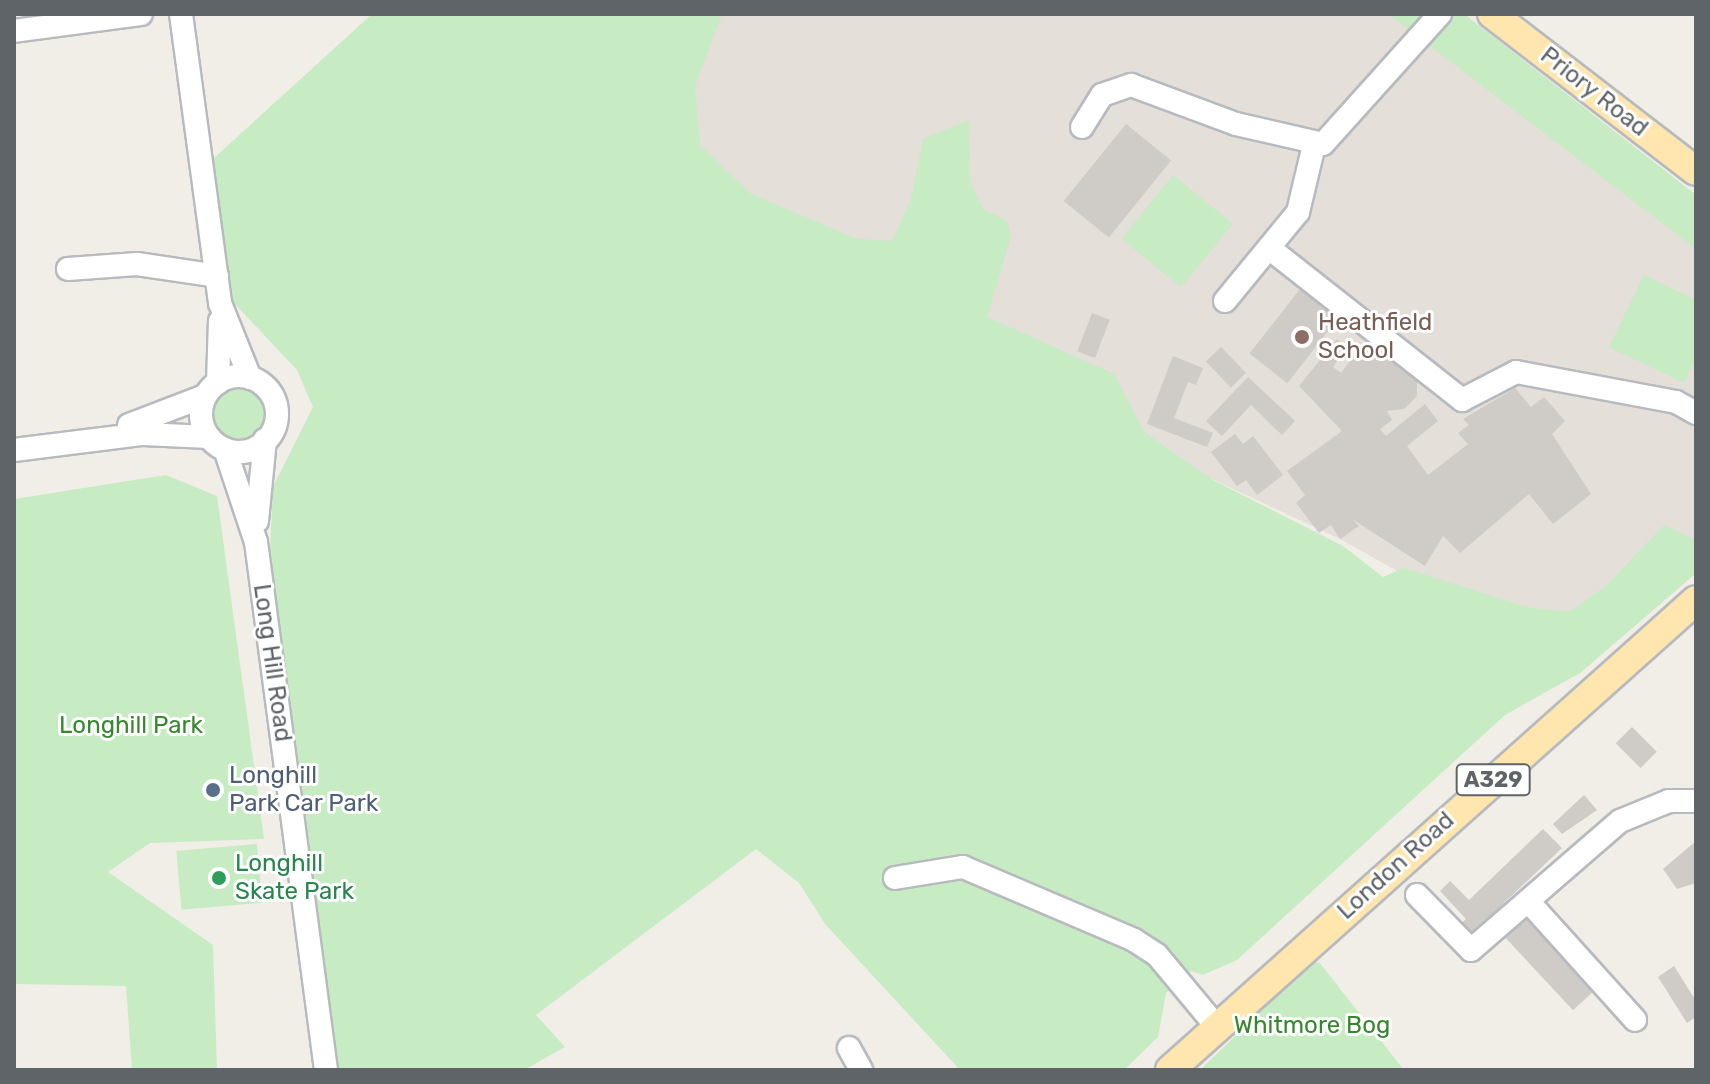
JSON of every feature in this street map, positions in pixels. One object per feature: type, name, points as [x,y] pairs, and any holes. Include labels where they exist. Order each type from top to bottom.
[{"type":"main road","name":"Priory Road","points":[[1492,14],[1696,171]]},
{"type":"main road","name":"London Road","points":[[1170,1070],[1696,600]]},
{"type":"street","points":[[14,31],[141,14]]},
{"type":"street","points":[[181,14],[220,303],[211,390],[201,417],[217,443]]},
{"type":"street","points":[[1082,127],[1102,95],[1131,85],[1314,145],[1333,140],[1440,14]]},
{"type":"street","points":[[1225,301],[1298,212],[1314,145]]},
{"type":"street","points":[[1269,248],[1462,400],[1516,372],[1676,402],[1696,413]]},
{"type":"street","points":[[68,269],[137,264],[217,276]]},
{"type":"street","points":[[14,450],[94,437],[217,443],[246,451],[265,439],[276,404],[250,378],[220,303]]},
{"type":"street","points":[[94,437],[211,390],[250,378]]},
{"type":"street","name":"Long Hill Road","points":[[265,439],[256,542],[286,842],[326,1070]]},
{"type":"street","name":"Long Hill Road","points":[[217,443],[256,542]]},
{"type":"street","points":[[1417,895],[1471,950],[1620,821],[1669,801],[1696,801]]},
{"type":"street","points":[[895,878],[963,867],[1134,940],[1157,955],[1217,1027]]},
{"type":"street","points":[[1528,901],[1635,1020]]},
{"type":"street","points":[[849,1048],[861,1070]]},
{"type":"shaded area","name":"Heathfield School","points":[[372,14],[1464,14],[1696,195],[1696,573],[1580,673],[1340,539],[321,62]]},
{"type":"green space","points":[[372,14],[722,14],[695,86],[700,145],[751,194],[857,239],[892,241],[911,199],[923,139],[969,120],[970,181],[983,209],[1007,221],[1011,237],[987,317],[1114,374],[1144,432],[1213,480],[1343,546],[1383,577],[1404,568],[1530,608],[1571,611],[1607,585],[1664,525],[1696,540],[1696,573],[1580,673],[1505,715],[1237,960],[1203,975],[1191,971],[1166,993],[1158,1037],[1124,1070],[960,1070],[826,925],[799,883],[756,849],[536,1015],[565,1047],[524,1070],[338,1070],[269,569],[273,487],[313,407],[297,370],[232,301],[213,159]]},
{"type":"green space","points":[[1388,14],[1464,14],[1696,195],[1696,249]]},
{"type":"green space","points":[[1173,175],[1233,223],[1181,287],[1121,239]]},
{"type":"green space","points":[[1644,275],[1696,300],[1696,357],[1684,383],[1609,347]]},
{"type":"green space","points":[[236,384],[247,386],[256,393],[263,402],[263,424],[256,433],[247,440],[236,442],[225,440],[216,433],[209,424],[207,413],[209,402],[216,393],[225,386]]},
{"type":"green space","name":"Longhill Park","points":[[166,475],[217,496],[264,839],[150,843],[108,872],[213,945],[217,1070],[132,1070],[126,986],[14,984],[14,499]]},
{"type":"green space","name":"Longhill Skate Park","points":[[257,844],[262,903],[181,910],[176,851]]},
{"type":"green space","name":"Whitmore Bog","points":[[1319,962],[1404,1070],[1200,1070],[1310,964]]},
{"type":"building","points":[[1126,124],[1171,161],[1109,237],[1064,201]]},
{"type":"building","points":[[1300,289],[1338,319],[1287,383],[1250,354]]},
{"type":"building","points":[[1092,313],[1110,320],[1095,358],[1077,351]]},
{"type":"building","points":[[1337,339],[1347,347],[1333,367],[1341,373],[1362,345],[1378,344],[1417,377],[1417,396],[1404,409],[1387,411],[1392,420],[1380,429],[1386,436],[1425,404],[1438,421],[1407,446],[1428,475],[1468,444],[1458,433],[1469,425],[1463,419],[1515,388],[1531,407],[1544,397],[1565,421],[1552,434],[1591,494],[1553,524],[1529,494],[1460,553],[1443,536],[1425,566],[1352,519],[1359,526],[1340,539],[1331,525],[1319,533],[1296,503],[1305,495],[1287,471],[1342,431],[1299,386]]},
{"type":"building","points":[[1221,347],[1246,373],[1231,387],[1206,362]]},
{"type":"building","points":[[1173,356],[1203,368],[1196,385],[1188,382],[1174,418],[1213,433],[1207,447],[1147,424]]},
{"type":"building","points":[[1248,377],[1295,421],[1282,435],[1251,405],[1222,436],[1206,421]]},
{"type":"building","points":[[1235,434],[1243,444],[1253,436],[1283,475],[1257,495],[1246,480],[1237,486],[1211,452]]},
{"type":"building","points":[[1632,727],[1657,752],[1640,768],[1616,743]]},
{"type":"building","points":[[1584,795],[1597,810],[1562,834],[1553,824]]},
{"type":"building","points":[[1543,829],[1562,848],[1467,938],[1457,927],[1466,919],[1440,891],[1450,881],[1469,900]]},
{"type":"building","points":[[1696,841],[1696,883],[1677,889],[1663,869]]},
{"type":"building","points":[[1522,913],[1594,991],[1573,1010],[1501,933]]},
{"type":"building","points":[[1674,966],[1696,1001],[1696,1017],[1687,1023],[1658,977]]},
{"type":"place","name":"Heathfield School","points":[[1302,337]]},
{"type":"place","name":"Longhill Park Car Park","points":[[213,790]]},
{"type":"place","name":"Longhill Skate Park","points":[[219,878]]}]
